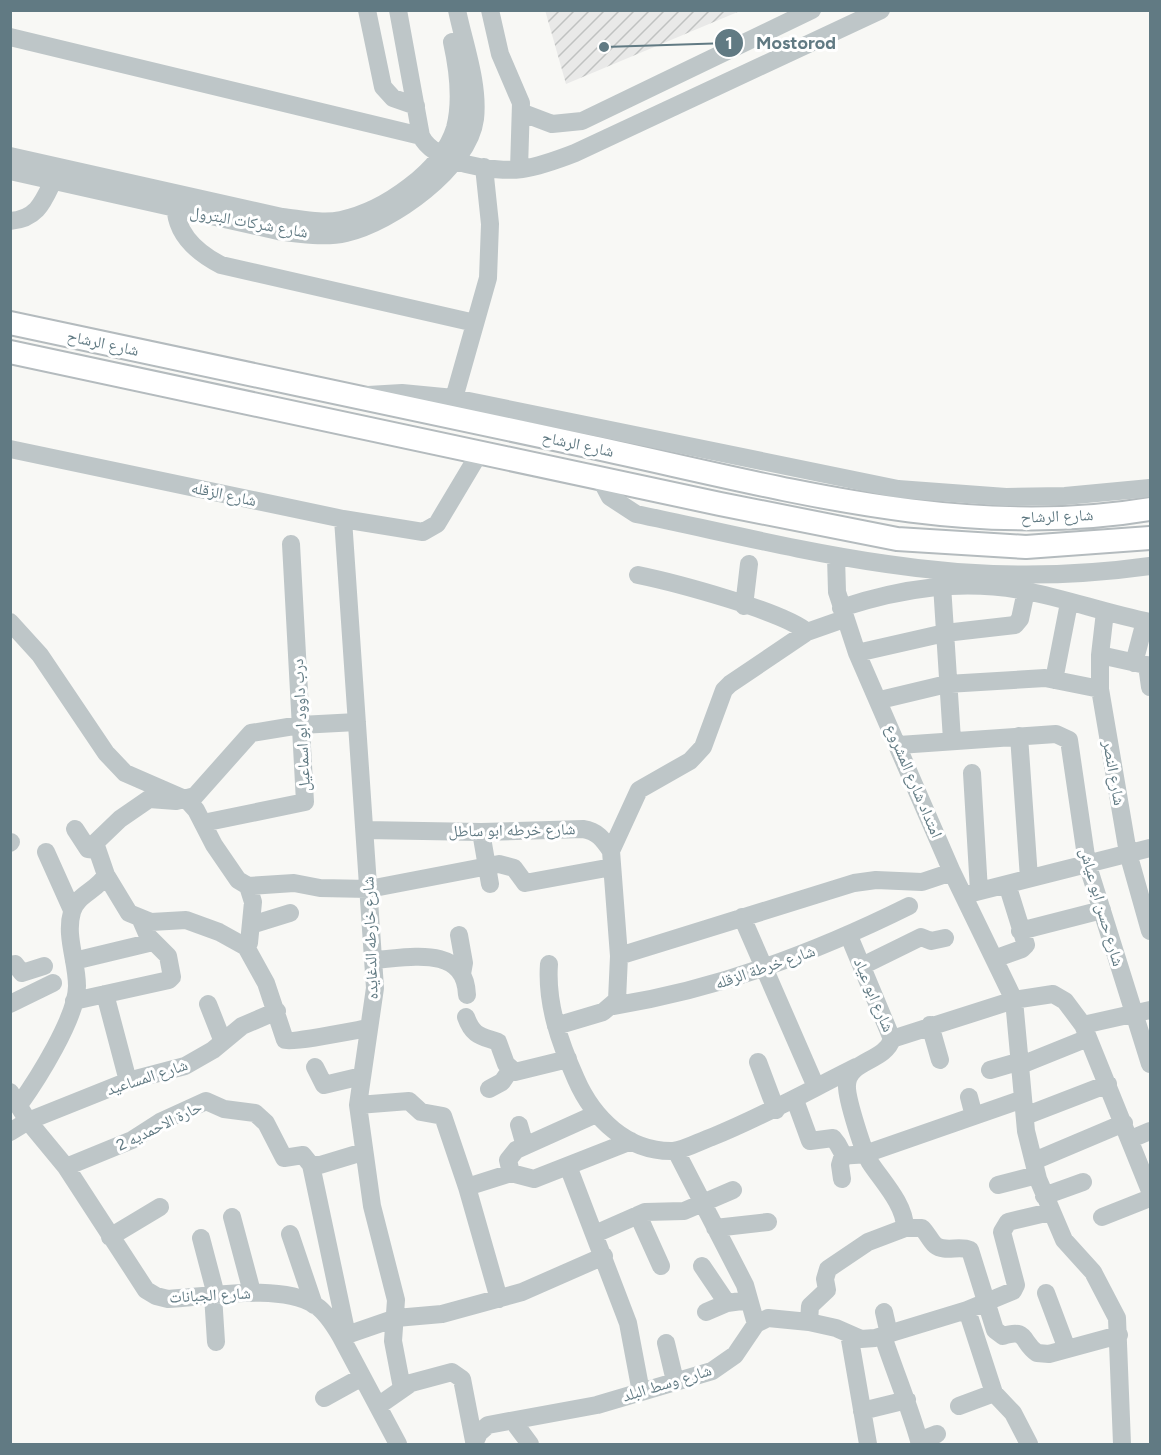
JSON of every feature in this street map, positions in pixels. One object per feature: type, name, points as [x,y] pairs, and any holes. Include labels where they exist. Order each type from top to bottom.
[{"type":"main road","name":"شارع الرشاح","points":[[10,323],[798,492],[897,510],[1001,518],[1071,517],[1150,509]]},
{"type":"main road","name":"شارع الرشاح","points":[[10,351],[600,478],[897,539],[1026,547],[1150,538]]},
{"type":"street","points":[[367,10],[383,87],[393,98],[416,106]]},
{"type":"street","points":[[398,10],[421,136],[431,149],[448,157],[484,167],[519,169],[548,164],[575,153],[881,10]]},
{"type":"street","name":"شارع شركات البترول","points":[[445,10],[455,60],[459,103],[448,157]]},
{"type":"street","name":"شارع شركات البترول","points":[[10,156],[301,234],[347,233],[401,208],[432,184],[448,157],[471,135],[475,119],[471,76],[457,10]]},
{"type":"street","points":[[490,10],[500,54],[518,93],[523,112],[519,169]]},
{"type":"street","points":[[523,112],[552,124],[582,121],[812,10]]},
{"type":"street","points":[[10,37],[421,136]]},
{"type":"street","points":[[454,398],[488,278],[490,250],[484,167]]},
{"type":"street","name":"شارع شركات البترول","points":[[10,171],[53,181],[176,201]]},
{"type":"street","points":[[10,221],[20,220],[34,213],[40,207],[53,181]]},
{"type":"street","points":[[176,201],[184,236],[207,258],[221,265],[475,323]]},
{"type":"street","points":[[356,397],[390,393],[454,398],[897,489],[1006,497],[1065,496],[1150,488]]},
{"type":"street","name":"شارع الزقله","points":[[10,449],[344,519],[423,532],[437,524],[480,452]]},
{"type":"street","points":[[600,478],[610,496],[626,510],[636,514],[889,565],[977,573],[1053,574],[1150,566]]},
{"type":"street","name":"شارع خارطه الدغايده","points":[[344,519],[375,988],[358,1105],[372,1206],[396,1300],[393,1341],[402,1388]]},
{"type":"street","name":"درب داوود ابو اسماعيل","points":[[202,823],[305,802],[291,544]]},
{"type":"street","name":"امتداد شارع المشروع","points":[[836,556],[837,592],[857,653],[880,700],[952,872],[971,893],[994,959],[1014,1000],[1024,1107],[1035,1168],[1047,1204],[1064,1240],[1093,1272],[1104,1308],[1119,1335],[1122,1444]]},
{"type":"street","points":[[744,606],[749,564]]},
{"type":"street","points":[[638,575],[670,581],[795,624],[807,632]]},
{"type":"street","points":[[942,585],[952,740]]},
{"type":"street","points":[[556,1026],[590,1018],[613,1006],[618,993],[619,956],[611,859],[639,790],[690,760],[703,747],[723,690],[807,632],[889,593],[942,585],[1026,591],[1148,621],[1144,665],[1150,687]]},
{"type":"street","points":[[857,653],[945,633],[1015,625],[1020,619],[1026,591]]},
{"type":"street","points":[[1054,680],[1069,603]]},
{"type":"street","name":"شارع النصر","points":[[1105,612],[1100,655],[1100,689],[1128,853],[1150,931]]},
{"type":"street","points":[[10,622],[40,655],[106,753],[125,773],[187,800],[227,868],[238,880],[248,885],[294,883],[320,888],[369,889],[486,865],[507,864],[525,883],[611,859]]},
{"type":"street","points":[[1100,655],[1144,665]]},
{"type":"street","points":[[880,700],[947,684],[1045,678],[1100,689]]},
{"type":"street","points":[[357,722],[300,725],[251,733],[195,796],[187,800],[149,799],[139,804],[95,843],[106,871],[105,875],[129,913],[141,920],[151,922],[186,920],[219,932],[246,947],[266,983],[288,1042],[369,1028]]},
{"type":"street","name":"شارع حسن ابو عياش","points":[[1019,736],[1056,734],[1066,737],[1071,746],[1087,863],[1102,910],[1142,1012],[1150,1064]]},
{"type":"street","points":[[899,745],[1019,736],[1029,878]]},
{"type":"street","points":[[972,773],[971,893],[1150,848]]},
{"type":"street","points":[[75,829],[85,846],[96,850]]},
{"type":"street","name":"شارع خرطه ابو ساطل","points":[[365,830],[481,832],[583,829],[594,831],[611,859]]},
{"type":"street","points":[[481,832],[490,885]]},
{"type":"street","points":[[19,1106],[46,1066],[74,1001],[77,988],[69,929],[72,910],[46,852]]},
{"type":"street","points":[[619,956],[854,883],[876,880],[922,882],[952,872]]},
{"type":"street","points":[[72,910],[105,875]]},
{"type":"street","points":[[994,959],[1024,947],[1006,884]]},
{"type":"street","points":[[246,947],[253,902],[248,885]]},
{"type":"street","name":"شارع خرطة الزقله","points":[[613,1006],[715,985],[765,969],[849,936],[909,906]]},
{"type":"street","points":[[1020,931],[1102,910]]},
{"type":"street","points":[[250,925],[290,913]]},
{"type":"street","points":[[742,917],[816,1087]]},
{"type":"street","points":[[74,1001],[169,980],[172,977],[168,956],[153,942],[141,920]]},
{"type":"street","points":[[459,935],[464,963],[462,974]]},
{"type":"street","name":"شارع ابو عياد","points":[[676,1151],[776,1110],[886,1051],[892,1039],[849,936]]},
{"type":"street","points":[[862,966],[921,937],[931,941],[945,938]]},
{"type":"street","points":[[74,961],[153,942]]},
{"type":"street","points":[[374,960],[434,957],[447,961],[462,974],[467,984],[467,995]]},
{"type":"street","points":[[18,962],[22,973],[44,966]]},
{"type":"street","points":[[549,964],[550,994],[556,1026],[584,1097],[606,1124],[631,1141],[660,1150],[676,1151],[745,1285],[756,1324],[768,1318],[809,1322],[861,1338],[886,1335],[967,1310],[1013,1291],[1016,1285],[1002,1232],[1004,1226],[1083,1182]]},
{"type":"street","points":[[10,1004],[53,983]]},
{"type":"street","points":[[105,994],[128,1081]]},
{"type":"street","points":[[892,1039],[1014,1000],[1053,994],[1065,1001],[1086,1032],[1150,1191]]},
{"type":"street","points":[[208,1005],[223,1042]]},
{"type":"street","name":"شارع المساعيد","points":[[10,1132],[19,1106],[185,1066],[223,1042],[242,1026],[276,1011]]},
{"type":"street","points":[[990,1070],[1021,1063],[1086,1032],[1142,1012]]},
{"type":"street","points":[[466,1017],[480,1037],[498,1042],[511,1069],[519,1073],[568,1059]]},
{"type":"street","points":[[930,1025],[939,1060]]},
{"type":"street","points":[[758,1062],[776,1110]]},
{"type":"street","points":[[315,1066],[324,1085],[362,1076]]},
{"type":"street","points":[[858,1067],[849,1076],[847,1085],[865,1154],[896,1202],[905,1228]]},
{"type":"street","points":[[489,1089],[507,1077],[511,1069]]},
{"type":"street","points":[[843,1155],[865,1154],[974,1116],[1024,1107],[1108,1084]]},
{"type":"street","points":[[969,1097],[974,1116]]},
{"type":"street","points":[[795,1100],[807,1138],[815,1143],[833,1138],[843,1155],[840,1165],[842,1179]]},
{"type":"street","name":"حارة الاحمديه 2","points":[[66,1167],[132,1140],[160,1122],[206,1101],[224,1109],[255,1113],[266,1123],[280,1155],[289,1159],[303,1155],[311,1165],[320,1166],[363,1152]]},
{"type":"street","points":[[358,1105],[409,1101],[421,1112],[442,1116],[447,1123],[467,1187],[499,1299]]},
{"type":"street","name":"شارع الجبانات","points":[[19,1106],[66,1167],[146,1290],[168,1299],[252,1292],[295,1298],[314,1305],[344,1336],[362,1377],[398,1444]]},
{"type":"street","points":[[511,1173],[508,1167],[511,1154],[596,1114]]},
{"type":"street","points":[[519,1125],[525,1146]]},
{"type":"street","points":[[998,1185],[1127,1131],[1150,1131]]},
{"type":"street","points":[[467,1187],[511,1173],[534,1179],[631,1141]]},
{"type":"street","points":[[311,1165],[344,1336],[396,1318],[442,1314],[499,1299],[550,1281],[604,1256]]},
{"type":"street","points":[[568,1166],[628,1323],[641,1392]]},
{"type":"street","points":[[595,1234],[653,1210],[676,1213],[733,1190]]},
{"type":"street","points":[[1102,1217],[1150,1198]]},
{"type":"street","points":[[110,1237],[160,1207]]},
{"type":"street","points":[[638,1215],[661,1266]]},
{"type":"street","points":[[232,1217],[252,1292]]},
{"type":"street","points":[[715,1228],[768,1222]]},
{"type":"street","points":[[809,1322],[810,1306],[827,1290],[825,1279],[828,1269],[868,1242],[905,1228],[922,1228],[933,1243],[943,1249],[970,1250],[995,1330],[999,1334],[1017,1333],[1023,1336],[1037,1353],[1049,1354],[1119,1335]]},
{"type":"street","points":[[290,1234],[314,1305]]},
{"type":"street","points":[[201,1238],[215,1295],[216,1342]]},
{"type":"street","points":[[702,1266],[727,1303]]},
{"type":"street","points":[[1046,1293],[1067,1348]]},
{"type":"street","points":[[706,1312],[727,1303],[749,1300]]},
{"type":"street","points":[[967,1310],[994,1393],[1013,1413],[1029,1444]]},
{"type":"street","points":[[884,1312],[886,1335],[919,1443],[937,1434]]},
{"type":"street","name":"شارع وسط البلد","points":[[474,1443],[488,1425],[597,1405],[712,1371],[735,1355],[756,1324]]},
{"type":"street","points":[[1024,1325],[1037,1353]]},
{"type":"street","points":[[849,1334],[868,1444]]},
{"type":"street","points":[[666,1343],[675,1382]]},
{"type":"street","points":[[378,1406],[402,1388],[420,1379],[446,1372],[458,1374],[462,1379],[474,1443]]},
{"type":"street","points":[[324,1398],[362,1377]]},
{"type":"street","points":[[958,1406],[994,1393]]},
{"type":"street","points":[[862,1411],[907,1400]]},
{"type":"street","points":[[513,1421],[530,1444]]},
{"type":"shaded area","points":[[545,10],[740,10],[740,11],[566,84]]},
{"type":"place","name":"Mostorod","points":[[604,47]]}]
